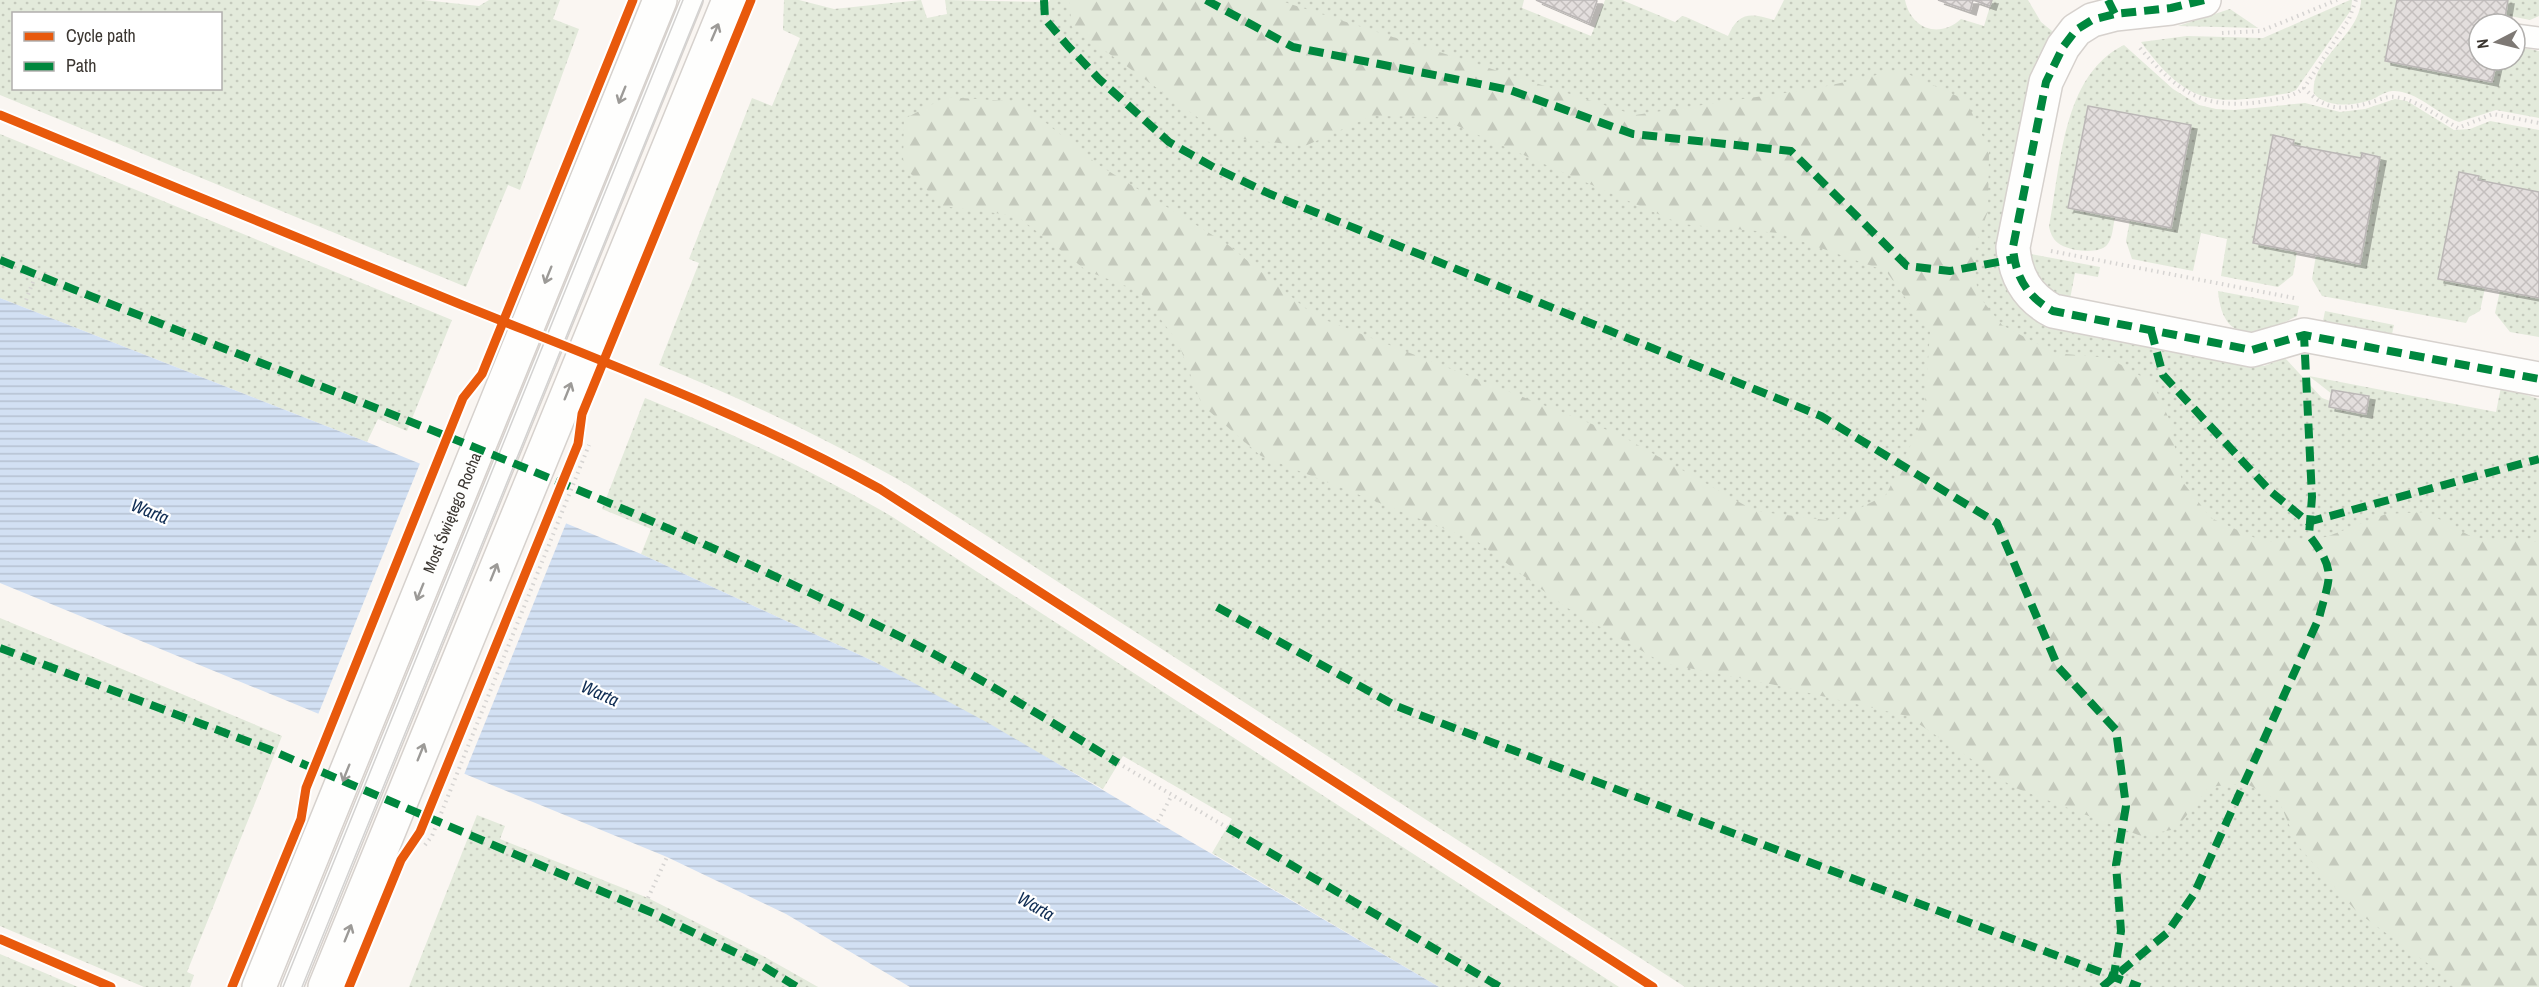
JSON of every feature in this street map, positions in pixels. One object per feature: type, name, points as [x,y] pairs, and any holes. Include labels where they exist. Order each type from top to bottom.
[{"type":"street","name":"Most Świętego Rocha","points":[[260,987],[658,46],[660,0]]},
{"type":"street","points":[[326,987],[729,0]]},
{"type":"street","points":[[2204,0],[2171,8],[2112,7],[2076,30],[2063,47],[2046,82],[2013,248],[2016,271],[2036,300],[2053,311],[2252,350],[2304,335],[2539,379]]},
{"type":"lane","points":[[292,987],[658,46],[692,0]]},
{"type":"path","points":[[2213,33],[2261,31],[2337,0]]},
{"type":"path","points":[[2136,44],[2175,84],[2202,100],[2234,105],[2292,97],[2304,88],[2349,19],[2356,0]]},
{"type":"path","points":[[2304,88],[2319,104],[2341,108],[2394,96],[2458,128],[2493,114],[2539,123]]},
{"type":"path","points":[[2049,250],[2306,300]]},
{"type":"path","points":[[26,300],[36,274]]},
{"type":"path","points":[[1118,763],[1228,828]]},
{"type":"path","points":[[1158,821],[1173,795]]},
{"type":"path","points":[[648,898],[667,857]]},
{"type":"green space","points":[[0,0],[423,0],[479,6],[489,0],[560,0],[553,19],[579,29],[520,190],[508,185],[466,287],[0,95]]},
{"type":"green space","points":[[784,0],[799,0],[834,9],[921,0],[927,18],[947,14],[945,0],[1048,2],[1050,0],[1524,0],[1522,8],[1591,36],[1605,0],[1622,0],[1675,22],[1682,16],[1686,17],[1728,36],[1737,22],[1746,16],[1759,16],[1774,20],[1784,0],[1905,0],[1913,18],[1920,24],[1927,28],[1944,29],[1961,19],[1984,26],[1992,0],[2028,0],[2041,22],[2052,31],[2052,37],[2048,49],[2035,63],[2000,239],[2012,295],[2029,315],[2053,328],[2264,366],[2285,358],[2322,398],[2366,414],[2369,396],[2333,390],[2332,394],[2309,376],[2496,412],[2501,387],[2539,399],[2539,987],[1685,987],[908,485],[785,421],[659,365],[699,263],[689,259],[752,98],[772,106],[800,38],[783,30]]},
{"type":"green space","points":[[1069,0],[1278,0],[1635,115],[1818,88],[1899,70],[1966,100],[1989,150],[1988,211],[1973,253],[1978,295],[2002,325],[2055,353],[2109,358],[2153,383],[2169,419],[2182,481],[2211,518],[2264,542],[2326,537],[2386,514],[2426,512],[2474,538],[2539,542],[2539,987],[2460,987],[2357,912],[2298,846],[2279,801],[2245,783],[2209,787],[2176,829],[2141,836],[2013,787],[1907,716],[1775,685],[1663,663],[1564,606],[1478,542],[1261,456],[1202,405],[1178,342],[1139,291],[1087,271],[1017,216],[943,206],[903,166],[904,119],[946,97],[1020,102],[1097,164],[1227,244],[1315,316],[1620,435],[1755,511],[1834,521],[1886,495],[1924,418],[1930,332],[1886,271],[1778,233],[1681,224],[1437,117],[1372,116],[1305,146],[1225,137],[1072,27]]},
{"type":"green space","points":[[2352,0],[2351,10],[2296,90],[2289,93],[2222,100],[2205,97],[2174,80],[2141,42],[2187,36],[2263,38]]},
{"type":"green space","points":[[2361,0],[2397,0],[2467,60],[2467,72],[2480,72],[2492,82],[2494,72],[2527,72],[2527,48],[2539,51],[2539,118],[2496,110],[2459,122],[2410,94],[2392,91],[2356,104],[2333,104],[2320,99],[2314,94],[2315,81],[2320,69],[2353,25],[2359,13]]},
{"type":"green space","points":[[2508,0],[2539,0],[2539,16],[2530,20],[2527,19],[2527,12],[2506,12]]},
{"type":"green space","points":[[2230,9],[2258,28],[2178,26]]},
{"type":"green space","points":[[2124,45],[2173,89],[2199,105],[2216,109],[2234,110],[2305,103],[2340,112],[2365,109],[2395,99],[2407,101],[2454,130],[2470,129],[2490,121],[2539,130],[2539,192],[2478,180],[2478,176],[2459,172],[2438,279],[2485,288],[2480,311],[2469,317],[2466,323],[2322,296],[2312,279],[2316,255],[2360,264],[2380,157],[2362,153],[2361,158],[2293,145],[2294,140],[2273,136],[2253,243],[2297,252],[2293,275],[2278,287],[2221,276],[2227,239],[2201,233],[2193,271],[2132,259],[2126,241],[2130,220],[2171,228],[2191,125],[2088,106],[2068,208],[2115,217],[2112,231],[2107,245],[2097,250],[2076,250],[2058,243],[2049,227],[2062,151],[2076,100],[2088,78],[2103,59]]},
{"type":"green space","points":[[0,134],[452,320],[407,431],[378,419],[367,442],[0,298]]},
{"type":"green space","points":[[2031,254],[2100,267],[2098,277],[2075,273],[2070,299],[2061,296],[2043,284]]},
{"type":"green space","points":[[2218,291],[2299,306],[2297,316],[2258,331],[2246,332],[2236,329],[2227,322],[2221,309]]},
{"type":"green space","points":[[2500,291],[2539,298],[2539,337],[2510,332],[2495,313]]},
{"type":"green space","points":[[2325,311],[2394,325],[2392,334],[2323,321]]},
{"type":"green space","points":[[645,398],[770,452],[891,516],[1619,987],[1439,987],[1212,853],[1232,819],[1123,756],[1103,789],[875,662],[641,554],[651,529],[602,509]]},
{"type":"green space","points":[[0,618],[282,736],[187,972],[194,975],[190,987],[144,987],[0,926]]},
{"type":"green space","points":[[477,815],[505,826],[500,839],[648,898],[765,957],[818,987],[409,987]]},
{"type":"green space","points":[[0,954],[78,987],[0,987]]},
{"type":"water","name":"Warta","points":[[0,298],[367,442],[641,554],[875,662],[990,724],[1439,987],[910,987],[786,914],[667,857],[0,583]]},
{"type":"pier","points":[[421,461],[567,521],[463,777],[317,717]]},
{"type":"building","points":[[1536,0],[1596,0],[1597,1],[1589,23]]},
{"type":"building","points":[[1938,0],[1973,0],[1970,11]]},
{"type":"building","points":[[1973,0],[1992,0],[1990,6]]},
{"type":"building","points":[[2397,0],[2508,0],[2506,12],[2467,12],[2467,72],[2494,72],[2492,82],[2385,61]]},
{"type":"building","points":[[2088,106],[2191,125],[2171,228],[2068,208]]},
{"type":"building","points":[[2273,135],[2294,140],[2293,145],[2361,158],[2362,153],[2380,157],[2360,264],[2253,243]]},
{"type":"building","points":[[2459,172],[2479,176],[2478,180],[2539,192],[2539,298],[2438,279]]},
{"type":"building","points":[[2332,390],[2369,396],[2366,414],[2329,407]]},
{"type":"tram line","points":[[283,987],[683,0]]},
{"type":"tram line","points":[[302,987],[703,0]]},
{"type":"marked path","points":[[1044,0],[1045,19],[1099,79],[1169,142],[1215,168],[1270,194],[1821,416],[1997,523],[2058,667],[2116,730],[2126,806],[2116,865],[2121,931],[2114,975]]},
{"type":"marked path","points":[[1206,0],[1293,47],[1510,90],[1633,134],[1791,151],[1907,266],[1950,271],[2014,259]]},
{"type":"marked path","points":[[2108,0],[2115,14]]},
{"type":"marked path","points":[[2204,0],[2171,8],[2115,14],[2092,20],[2076,30],[2063,47],[2046,82],[2013,247],[2016,267],[2029,292],[2053,311],[2252,350],[2304,335],[2539,379]]},
{"type":"marked path","points":[[0,260],[457,440],[683,535],[795,586],[932,653],[1118,763]]},
{"type":"marked path","points":[[2151,330],[2163,375],[2270,491],[2308,522],[2539,459]]},
{"type":"marked path","points":[[2102,987],[2167,933],[2194,894],[2319,618],[2329,574],[2324,558],[2309,535],[2312,497],[2304,335]]},
{"type":"marked path","points":[[1217,607],[1396,706],[2140,987]]},
{"type":"marked path","points":[[0,648],[268,749],[655,914],[761,965],[797,987]]},
{"type":"marked path","points":[[1228,828],[1500,987]]},
{"type":"cycle path","points":[[232,987],[301,819],[306,788],[463,398],[482,374],[633,0]]},
{"type":"cycle path","points":[[349,987],[401,860],[420,832],[578,444],[582,414],[751,0]]},
{"type":"cycle path","points":[[0,115],[404,282],[622,369],[727,413],[830,462],[880,489],[1653,987]]},
{"type":"cycle path","points":[[0,939],[111,987]]}]
